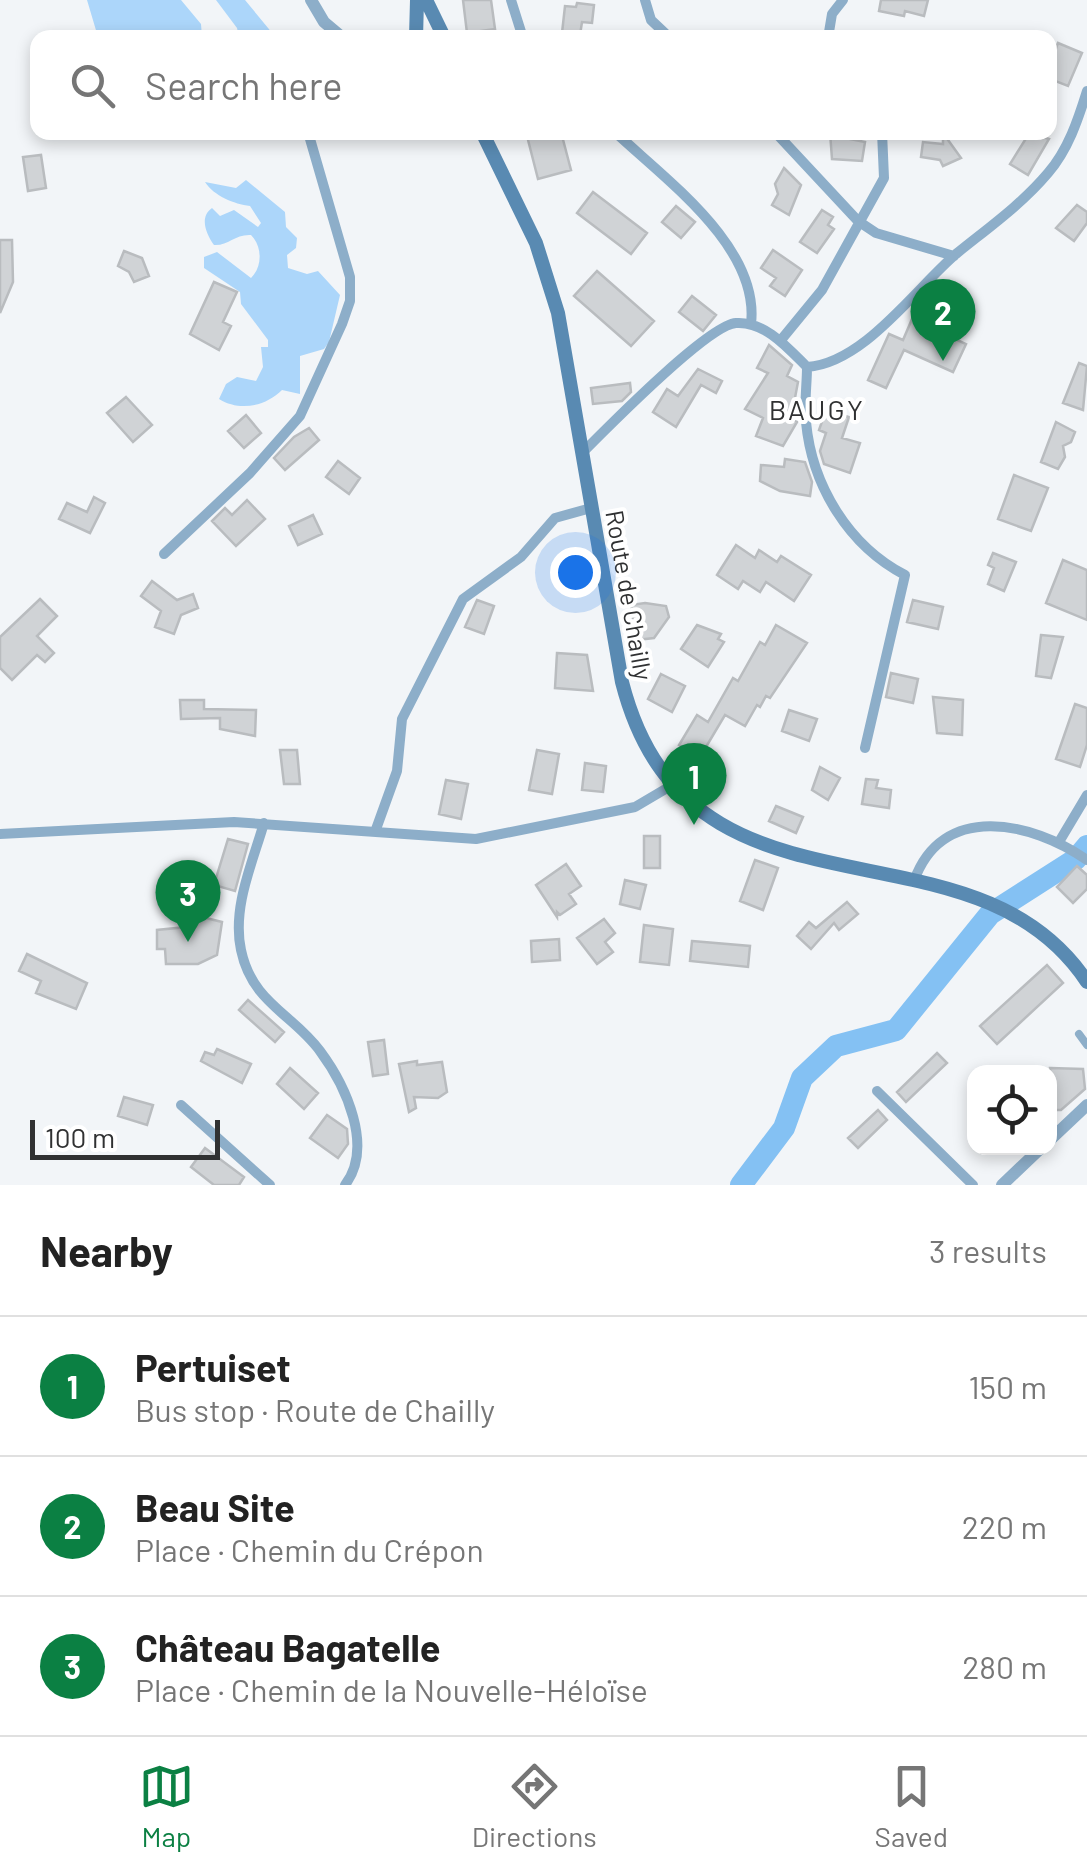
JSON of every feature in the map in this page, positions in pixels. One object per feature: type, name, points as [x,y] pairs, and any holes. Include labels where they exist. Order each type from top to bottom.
[{"type":"main road","points":[[416,0],[418,30]]},
{"type":"main road","points":[[426,0],[442,30]]},
{"type":"main road","name":"Route de Chailly","points":[[478,140],[492,153]]},
{"type":"main road","name":"Route de Chailly","points":[[486,140],[521,210],[550,285],[627,702],[656,760],[674,784],[711,817],[758,844],[819,864],[974,895],[1026,920],[1066,954],[1087,982]]},
{"type":"street","points":[[311,0],[334,30]]},
{"type":"street","points":[[512,0],[521,30]]},
{"type":"street","points":[[645,0],[651,20],[662,30]]},
{"type":"street","points":[[829,30],[832,14],[843,0]]},
{"type":"street","points":[[807,367],[825,366],[875,332],[954,256],[1006,216],[1050,171],[1068,144],[1087,91]]},
{"type":"street","points":[[164,554],[250,473],[300,416],[342,324],[350,300],[350,277],[310,140]]},
{"type":"street","points":[[624,140],[698,210],[744,269],[754,298],[751,324]]},
{"type":"street","points":[[783,140],[858,221],[876,233],[954,256]]},
{"type":"street","points":[[781,340],[822,290],[884,178],[882,140]]},
{"type":"street","points":[[582,453],[718,327],[751,324],[781,340],[807,367],[806,423],[817,468],[840,522],[873,558],[904,575],[866,748]]},
{"type":"street","points":[[374,832],[397,770],[402,719],[463,600],[522,557],[555,518],[591,508]]},
{"type":"street","points":[[0,834],[264,823],[421,838],[508,834],[635,808],[674,784]]},
{"type":"street","points":[[1059,842],[1087,795]]},
{"type":"street","points":[[264,823],[237,922],[241,954],[256,988],[277,1014],[320,1051],[361,1136],[360,1153],[345,1185]]},
{"type":"street","points":[[914,882],[928,849],[961,832],[1013,828],[1059,842],[1087,860]]},
{"type":"street","points":[[1078,1034],[1087,1046]]},
{"type":"street","points":[[877,1091],[973,1185]]},
{"type":"street","points":[[181,1105],[270,1185]]},
{"type":"street","points":[[1057,1133],[1087,1105]]},
{"type":"street","points":[[1002,1185],[1034,1155]]},
{"type":"shaded area","points":[[87,0],[181,0],[201,30],[96,30]]},
{"type":"shaded area","points":[[216,0],[245,0],[270,30],[237,28]]},
{"type":"shaded area","points":[[246,180],[285,212],[286,227],[297,238],[296,248],[287,255],[288,268],[307,274],[318,271],[340,295],[329,342],[324,349],[300,356],[300,394],[282,390],[261,403],[244,406],[219,399],[226,384],[237,377],[256,381],[263,367],[261,347],[268,347],[268,340],[241,304],[240,292],[204,268],[204,257],[217,252],[251,278],[258,268],[260,256],[251,235],[214,245],[205,226],[212,208],[220,216],[234,210],[258,227],[261,223],[250,206],[225,198],[205,182],[236,188]]},
{"type":"building","points":[[463,0],[491,0],[495,29],[467,30]]},
{"type":"building","points":[[881,0],[928,0],[924,16],[905,11],[904,16],[879,11]]},
{"type":"building","points":[[577,3],[594,5],[592,23],[582,22],[581,30],[562,30],[565,6],[576,7]]},
{"type":"building","points":[[1057,46],[1082,53],[1068,86],[1057,82]]},
{"type":"building","points":[[528,140],[563,140],[571,170],[538,179]]},
{"type":"building","points":[[831,140],[865,142],[862,161],[832,159]]},
{"type":"building","points":[[943,140],[948,140],[961,158],[943,166],[940,160],[921,157],[923,142],[943,144]]},
{"type":"building","points":[[1025,140],[1048,140],[1028,175],[1010,164]]},
{"type":"building","points":[[41,155],[46,188],[28,191],[23,157]]},
{"type":"building","points":[[784,168],[801,185],[789,215],[772,205],[778,194],[775,184]]},
{"type":"building","points":[[593,192],[647,233],[631,254],[577,213]]},
{"type":"building","points":[[1077,205],[1087,212],[1087,223],[1074,241],[1056,228]]},
{"type":"building","points":[[676,206],[695,222],[681,238],[662,222]]},
{"type":"building","points":[[822,210],[833,217],[828,225],[834,229],[817,253],[800,242]]},
{"type":"building","points":[[0,240],[12,240],[13,282],[0,313]]},
{"type":"building","points":[[773,250],[802,270],[785,296],[770,286],[776,278],[761,268]]},
{"type":"building","points":[[124,251],[142,258],[149,276],[134,282],[129,272],[118,266]]},
{"type":"building","points":[[597,271],[654,321],[631,346],[574,296]]},
{"type":"building","points":[[214,282],[237,292],[223,322],[231,326],[219,350],[190,334]]},
{"type":"building","points":[[692,296],[716,315],[703,331],[679,312]]},
{"type":"building","points":[[912,319],[966,344],[953,372],[904,350],[886,388],[868,380],[889,334],[903,340]]},
{"type":"building","points":[[769,345],[792,365],[787,376],[798,382],[791,419],[797,422],[783,446],[756,436],[763,418],[745,409],[768,373],[757,368]]},
{"type":"building","points":[[1079,363],[1087,366],[1083,410],[1063,403]]},
{"type":"building","points":[[698,369],[722,381],[716,393],[701,385],[676,427],[653,412],[667,389],[678,396]]},
{"type":"building","points":[[630,383],[631,392],[622,401],[593,404],[591,388]]},
{"type":"building","points":[[126,397],[152,425],[133,442],[107,413]]},
{"type":"building","points":[[826,410],[849,417],[842,438],[860,443],[850,473],[824,464],[820,451],[826,433],[819,430]]},
{"type":"building","points":[[246,415],[261,433],[244,448],[228,431]]},
{"type":"building","points":[[1056,422],[1075,432],[1071,442],[1063,446],[1065,457],[1058,469],[1041,462]]},
{"type":"building","points":[[309,428],[319,440],[285,470],[274,458]]},
{"type":"building","points":[[785,459],[805,462],[812,482],[810,496],[780,491],[760,481],[761,465],[784,467]]},
{"type":"building","points":[[338,461],[360,478],[349,494],[326,477]]},
{"type":"building","points":[[1014,475],[1048,488],[1031,531],[998,519]]},
{"type":"building","points":[[94,497],[105,503],[90,533],[59,519],[67,503],[87,512]]},
{"type":"building","points":[[247,500],[265,519],[236,546],[212,521],[225,508],[232,515]]},
{"type":"building","points":[[313,515],[322,534],[298,545],[289,526]]},
{"type":"building","points":[[736,545],[755,558],[759,550],[777,562],[781,556],[811,575],[794,601],[766,582],[760,592],[743,581],[738,589],[717,575]]},
{"type":"building","points":[[993,553],[1016,562],[1004,591],[988,584],[994,568],[988,565]]},
{"type":"building","points":[[1063,560],[1087,570],[1087,620],[1046,603]]},
{"type":"building","points":[[152,581],[177,600],[193,594],[198,608],[181,615],[174,634],[155,627],[161,611],[141,596]]},
{"type":"building","points":[[40,599],[57,616],[37,636],[54,653],[45,662],[37,655],[12,680],[0,668],[0,637]]},
{"type":"building","points":[[477,600],[494,606],[484,634],[465,627]]},
{"type":"building","points":[[913,600],[943,607],[938,629],[907,622]]},
{"type":"building","points":[[631,605],[666,606],[669,617],[654,638],[636,640]]},
{"type":"building","points":[[697,625],[721,634],[718,639],[724,642],[708,667],[681,649]]},
{"type":"building","points":[[776,625],[807,643],[770,698],[766,696],[760,707],[757,705],[745,726],[725,715],[700,757],[679,745],[697,715],[708,722],[733,678],[738,681],[760,642],[765,645]]},
{"type":"building","points":[[1041,635],[1063,637],[1051,678],[1036,676]]},
{"type":"building","points":[[557,653],[587,655],[593,691],[555,688]]},
{"type":"building","points":[[891,673],[918,679],[913,703],[886,697]]},
{"type":"building","points":[[661,674],[685,686],[672,712],[648,699]]},
{"type":"building","points":[[933,697],[963,700],[962,735],[937,733]]},
{"type":"building","points":[[180,700],[204,700],[204,709],[256,710],[255,736],[220,729],[220,718],[181,719]]},
{"type":"building","points":[[1075,704],[1087,708],[1087,745],[1080,767],[1056,759]]},
{"type":"building","points":[[789,710],[817,719],[809,741],[782,731]]},
{"type":"building","points":[[280,750],[297,750],[300,784],[284,784]]},
{"type":"building","points":[[537,750],[559,754],[552,794],[529,790]]},
{"type":"building","points":[[585,763],[606,766],[603,792],[582,790]]},
{"type":"building","points":[[820,767],[840,778],[828,800],[812,790]]},
{"type":"building","points":[[866,779],[878,780],[876,788],[891,790],[889,808],[862,804]]},
{"type":"building","points":[[446,780],[468,784],[461,819],[439,814]]},
{"type":"building","points":[[776,806],[803,817],[796,833],[769,821]]},
{"type":"building","points":[[644,836],[660,836],[660,868],[644,868]]},
{"type":"building","points":[[228,839],[248,844],[235,891],[214,885]]},
{"type":"building","points":[[755,860],[778,868],[763,910],[740,901]]},
{"type":"building","points":[[566,864],[581,886],[569,894],[576,904],[560,915],[557,912],[557,917],[536,885]]},
{"type":"building","points":[[1077,866],[1087,875],[1087,889],[1073,903],[1057,887]]},
{"type":"building","points":[[625,880],[646,885],[640,909],[620,904]]},
{"type":"building","points":[[847,902],[858,914],[839,930],[834,923],[811,949],[797,936],[809,922],[816,928]]},
{"type":"building","points":[[198,916],[222,922],[217,955],[198,964],[166,964],[165,949],[157,949],[157,930],[196,926]]},
{"type":"building","points":[[604,919],[615,933],[605,942],[613,952],[597,964],[577,938]]},
{"type":"building","points":[[644,925],[673,929],[669,965],[640,962]]},
{"type":"building","points":[[559,939],[560,960],[532,962],[531,941]]},
{"type":"building","points":[[692,941],[750,946],[748,967],[690,961]]},
{"type":"building","points":[[27,954],[87,983],[76,1009],[36,993],[41,981],[19,971]]},
{"type":"building","points":[[1047,965],[1063,983],[997,1044],[980,1026]]},
{"type":"building","points":[[248,1000],[284,1032],[275,1042],[239,1010]]},
{"type":"building","points":[[384,1040],[388,1074],[373,1076],[368,1042]]},
{"type":"building","points":[[217,1049],[251,1064],[242,1083],[201,1061],[205,1052],[214,1055]]},
{"type":"building","points":[[937,1053],[947,1063],[906,1102],[897,1092]]},
{"type":"building","points":[[417,1061],[417,1065],[442,1062],[447,1092],[438,1098],[414,1097],[416,1108],[409,1112],[399,1064]]},
{"type":"building","points":[[290,1068],[318,1093],[304,1109],[277,1084]]},
{"type":"building","points":[[1057,1068],[1083,1069],[1085,1089],[1057,1110]]},
{"type":"building","points":[[124,1097],[153,1105],[147,1125],[118,1116]]},
{"type":"building","points":[[878,1110],[887,1120],[858,1148],[848,1138]]},
{"type":"building","points":[[327,1115],[347,1129],[348,1144],[338,1158],[310,1138]]},
{"type":"building","points":[[205,1148],[244,1177],[239,1185],[214,1185],[191,1167]]},
{"type":"waterway","points":[[741,1185],[784,1128],[802,1078],[836,1046],[896,1030],[990,914],[1076,859],[1087,846]]},
{"type":"place","name":"Beau Site","points":[[943,361]]},
{"type":"place","name":"Pertuiset","points":[[694,825]]},
{"type":"place","name":"Château Bagatelle","points":[[188,942]]},
{"type":"district","name":"BAUGY","points":[[817,409]]}]
